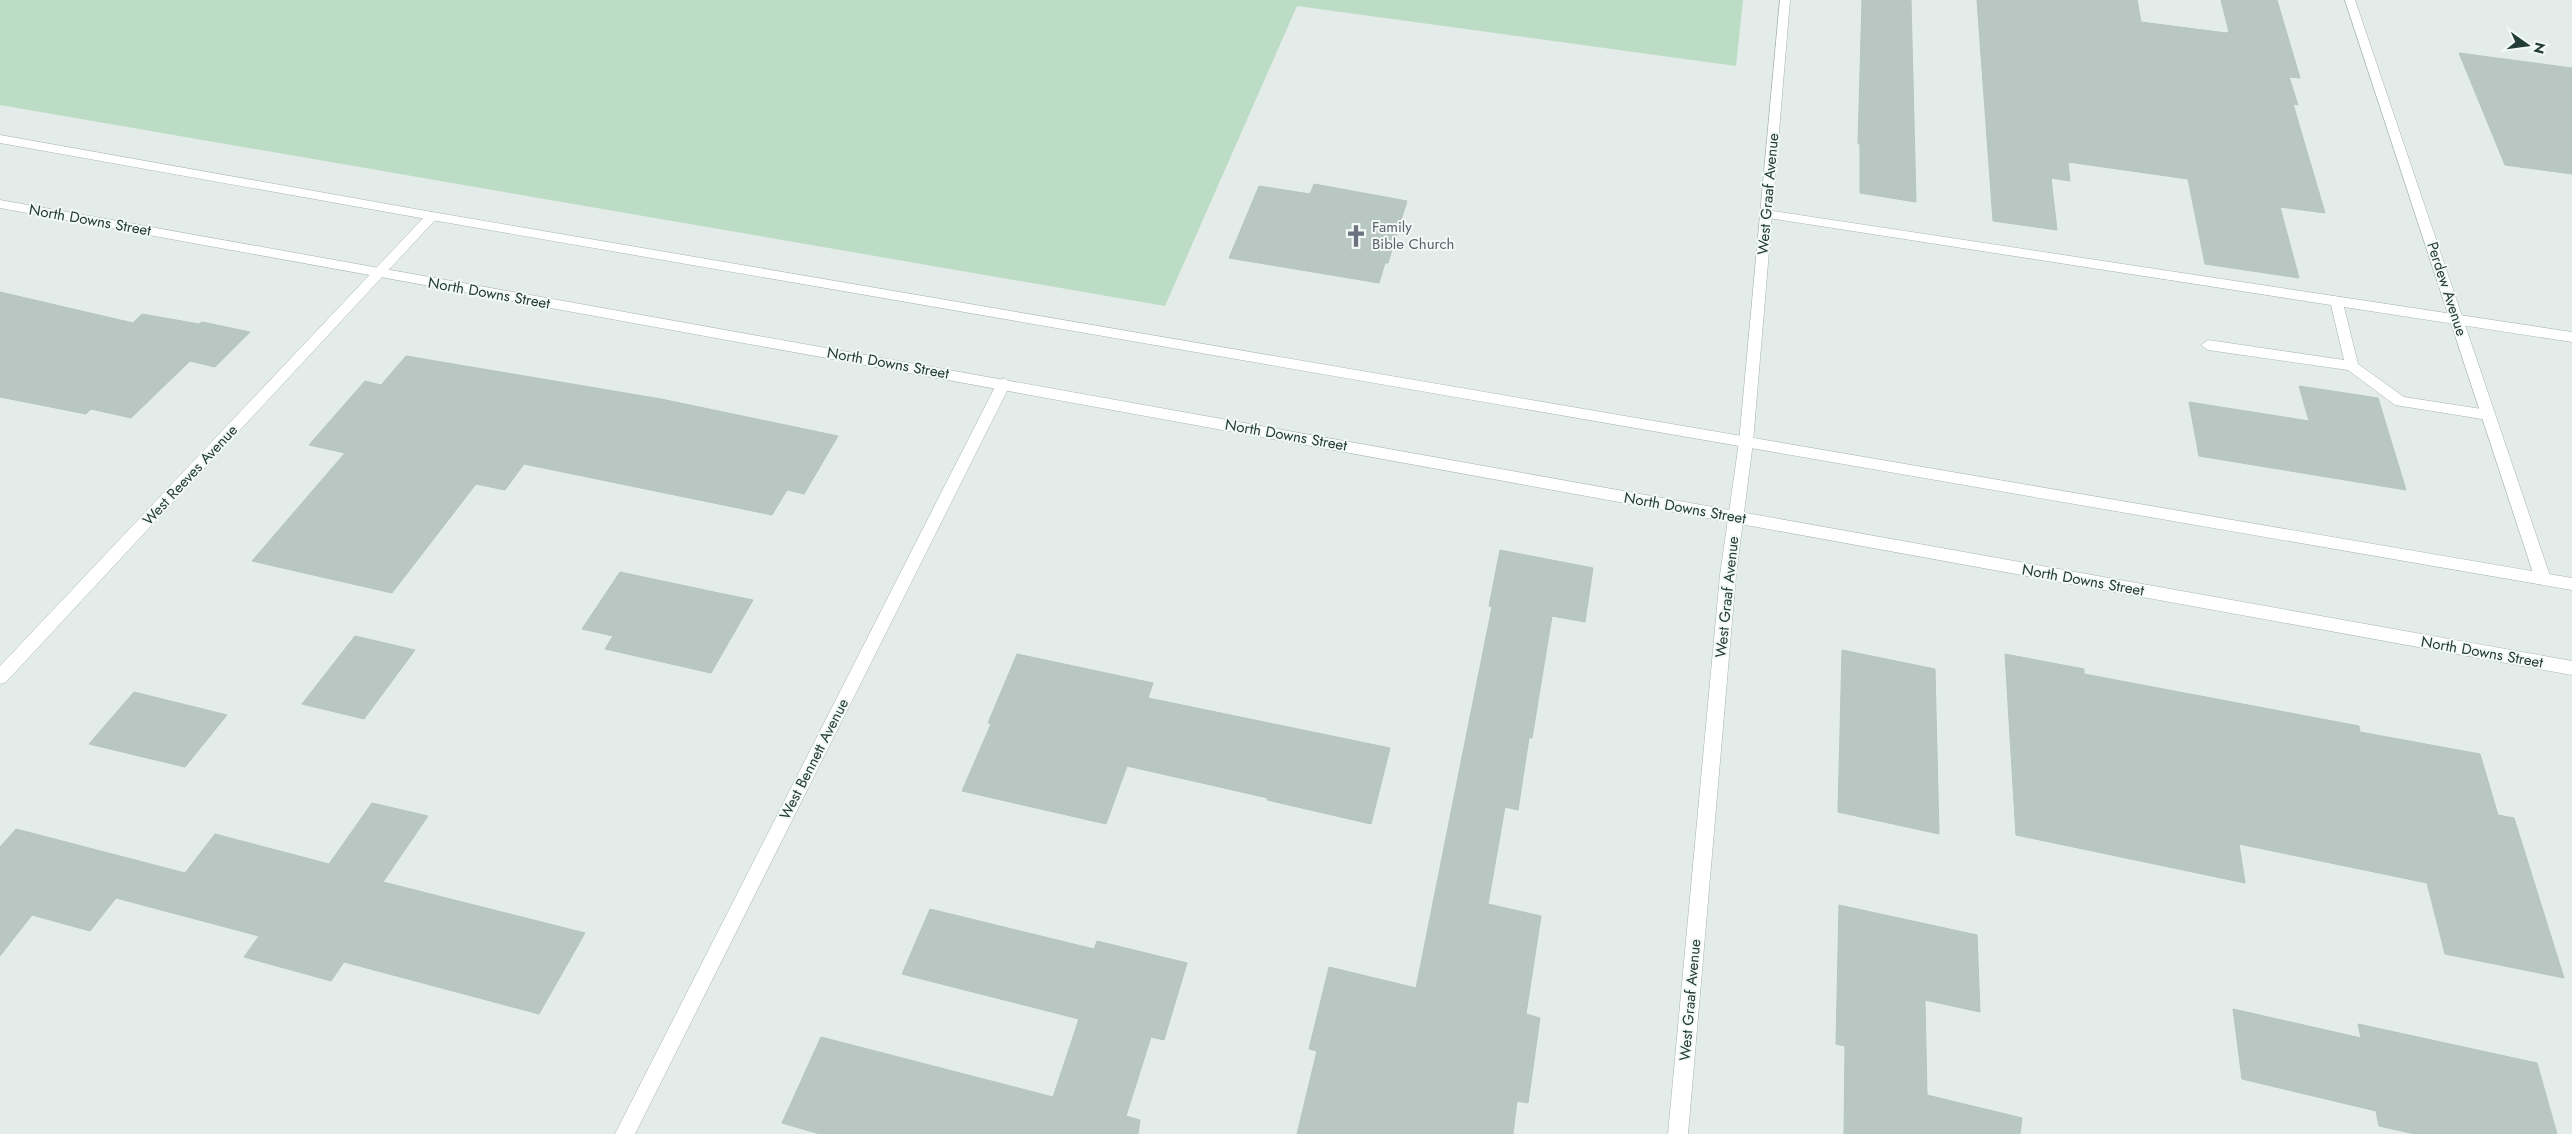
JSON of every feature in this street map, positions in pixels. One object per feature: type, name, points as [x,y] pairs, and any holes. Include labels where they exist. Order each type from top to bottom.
[{"type":"street","name":"West Graaf Avenue","points":[[1678,1134],[1728,575],[1746,442],[1785,0]]},
{"type":"street","name":"Perdew Avenue","points":[[2350,0],[2543,579]]},
{"type":"street","points":[[0,139],[432,216],[2572,584]]},
{"type":"street","name":"North Downs Street","points":[[0,204],[91,219],[379,274],[1004,384],[2571,670]]},
{"type":"street","points":[[1766,214],[2572,337]]},
{"type":"street","name":"West Reeves Avenue","points":[[0,677],[432,216]]},
{"type":"street","points":[[2336,300],[2352,366]]},
{"type":"street","points":[[2208,345],[2352,366],[2400,401],[2488,415]]},
{"type":"street","name":"West Bennett Avenue","points":[[625,1134],[1004,384]]},
{"type":"green space","points":[[0,0],[1743,0],[1736,66],[1297,6],[1165,306],[0,105]]},
{"type":"building","points":[[1862,0],[1911,0],[1916,202],[1860,193],[1860,144],[1858,144]]},
{"type":"building","points":[[1977,0],[2137,0],[2141,22],[2226,33],[2229,32],[2221,0],[2277,0],[2300,78],[2289,77],[2298,105],[2293,104],[2325,213],[2280,207],[2299,278],[2205,264],[2188,179],[2068,162],[2070,181],[2051,178],[2057,230],[1993,221]]},
{"type":"building","points":[[2459,53],[2572,68],[2572,174],[2505,165]]},
{"type":"building","points":[[1314,184],[1407,201],[1388,263],[1385,263],[1379,283],[1229,258],[1259,186],[1310,194]]},
{"type":"building","points":[[0,292],[133,323],[142,314],[199,324],[202,322],[250,332],[215,367],[190,361],[131,418],[91,409],[86,414],[0,397]]},
{"type":"building","points":[[406,356],[661,399],[838,436],[804,494],[787,490],[772,515],[524,464],[505,490],[476,484],[392,593],[252,561],[345,453],[309,445],[365,381],[381,385]]},
{"type":"building","points":[[2299,386],[2378,398],[2406,490],[2199,456],[2189,402],[2309,421]]},
{"type":"building","points":[[1500,550],[1593,568],[1585,622],[1552,616],[1532,738],[1529,738],[1518,810],[1505,807],[1488,904],[1541,916],[1526,1014],[1540,1018],[1528,1103],[1517,1101],[1513,1134],[1297,1134],[1317,1051],[1309,1049],[1329,967],[1416,988],[1492,607],[1489,606]]},
{"type":"building","points":[[620,572],[753,600],[711,673],[605,649],[613,636],[582,629]]},
{"type":"building","points":[[355,636],[415,650],[364,719],[302,704]]},
{"type":"building","points":[[1842,650],[1935,669],[1939,834],[1838,812]]},
{"type":"building","points":[[1017,654],[1153,683],[1148,698],[1390,748],[1371,824],[1127,766],[1106,824],[962,791],[991,724],[988,723]]},
{"type":"building","points":[[2005,654],[2084,669],[2084,674],[2359,726],[2360,732],[2480,754],[2498,815],[2514,818],[2564,978],[2445,954],[2427,883],[2239,844],[2245,883],[2016,835]]},
{"type":"building","points":[[134,692],[227,715],[185,767],[89,744]]},
{"type":"building","points":[[372,803],[428,816],[383,882],[585,933],[539,1014],[344,962],[331,981],[244,957],[259,936],[116,898],[90,931],[32,915],[0,956],[0,847],[16,829],[185,873],[215,834],[329,864]]},
{"type":"building","points":[[1839,905],[1977,935],[1980,1012],[1925,1000],[1927,1095],[2022,1118],[2020,1134],[1844,1134],[1845,1046],[1836,1044]]},
{"type":"building","points":[[930,909],[1094,949],[1097,941],[1187,963],[1164,1040],[1151,1037],[1126,1116],[1140,1120],[1138,1134],[820,1134],[782,1123],[821,1037],[1053,1097],[1079,1019],[902,974]]},
{"type":"building","points":[[2233,1009],[2361,1038],[2358,1024],[2537,1063],[2557,1134],[2415,1134],[2379,1126],[2376,1111],[2242,1079]]},
{"type":"place","name":"Family Bible Church","points":[[1356,236]]}]
